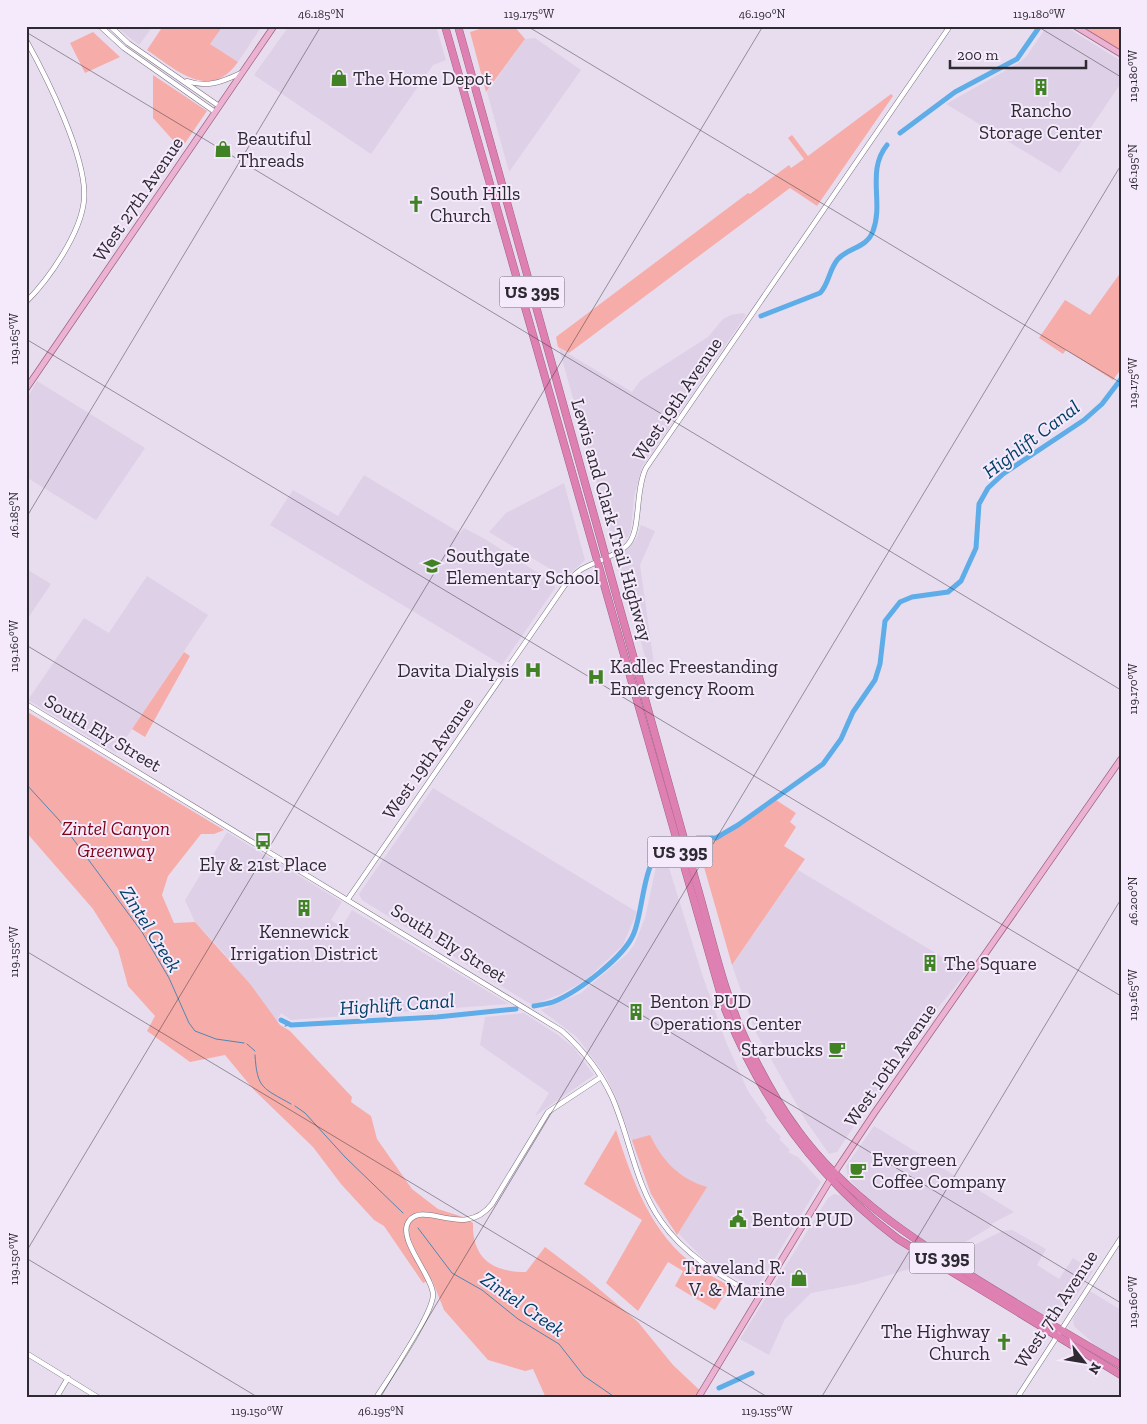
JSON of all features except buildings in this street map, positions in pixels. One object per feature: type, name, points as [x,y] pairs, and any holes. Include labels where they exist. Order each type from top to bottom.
[{"type":"highway","name":"Lewis and Clark Trail Highway","points":[[445,26],[727,1014],[744,1054],[772,1104],[797,1140],[831,1180]]},
{"type":"highway","name":"Lewis and Clark Trail Highway","points":[[458,26],[728,995],[748,1046],[773,1092],[797,1130],[835,1172]]},
{"type":"highway","name":"US 395","points":[[835,1172],[901,1231],[1121,1375]]},
{"type":"highway","name":"US 395","points":[[831,1180],[870,1217],[898,1239],[1058,1333],[1121,1365]]},
{"type":"main road","name":"West 27th Avenue","points":[[26,389],[274,26]]},
{"type":"main road","points":[[1075,26],[1121,54]]},
{"type":"main road","name":"West 10th Avenue","points":[[700,1396],[835,1172],[1121,760]]},
{"type":"street","points":[[100,26],[124,48],[215,112]]},
{"type":"street","points":[[110,26],[128,43],[219,106]]},
{"type":"street","name":"West 19th Avenue","points":[[348,900],[565,585],[579,571],[622,550],[633,537],[639,487],[646,468],[950,26]]},
{"type":"street","points":[[26,40],[57,101],[80,168],[84,201],[79,220],[63,252],[44,282],[26,302]]},
{"type":"street","points":[[180,79],[208,85],[222,82],[242,72]]},
{"type":"street","name":"South Ely Street","points":[[26,704],[551,1024],[579,1047],[601,1077],[613,1099],[643,1189],[660,1220],[696,1258],[759,1298]]},
{"type":"street","points":[[376,1398],[433,1299],[432,1288],[406,1233],[409,1220],[424,1214],[469,1220],[483,1214],[492,1204],[548,1112],[601,1077]]},
{"type":"street","name":"West 7th Avenue","points":[[1017,1398],[1121,1238]]},
{"type":"street","points":[[26,1353],[100,1398]]},
{"type":"street","points":[[56,1398],[68,1378]]},
{"type":"shaded area","points":[[115,26],[153,26],[139,45]]},
{"type":"shaded area","points":[[223,26],[262,26],[238,62],[210,44]]},
{"type":"shaded area","points":[[289,26],[436,26],[446,60],[433,65],[371,154],[254,75]]},
{"type":"shaded area","points":[[1047,26],[1065,26],[1121,61],[1121,83],[1060,173],[946,104],[1017,64],[1026,57]]},
{"type":"shaded area","points":[[535,38],[581,70],[509,172],[487,92],[525,39]]},
{"type":"shaded area","points":[[743,313],[746,315],[642,467],[634,496],[631,529],[628,537],[614,546],[559,348],[632,392],[641,380],[708,337],[723,319],[731,315]]},
{"type":"shaded area","points":[[37,381],[145,448],[96,520],[26,477],[26,400]]},
{"type":"shaded area","name":"Southgate Elementary School","points":[[364,475],[460,533],[464,528],[485,539],[554,583],[555,588],[502,665],[270,525],[293,490],[338,516]]},
{"type":"shaded area","points":[[564,483],[585,560],[565,578],[489,532],[506,513]]},
{"type":"shaded area","points":[[641,525],[655,531],[640,565],[654,664],[649,671],[617,555],[636,540]]},
{"type":"shaded area","points":[[26,569],[51,584],[26,621]]},
{"type":"shaded area","points":[[147,576],[208,615],[116,753],[28,700],[84,618],[109,633]]},
{"type":"shaded area","points":[[433,788],[637,912],[623,945],[586,980],[561,994],[532,1005],[362,900],[359,894]]},
{"type":"shaded area","points":[[227,832],[342,902],[331,920],[335,923],[342,927],[352,910],[509,1004],[291,1020],[281,1013],[277,1021],[223,952],[195,922],[185,900]]},
{"type":"shaded area","points":[[663,856],[670,861],[669,868],[703,977],[726,1042],[748,1091],[767,1118],[765,1120],[790,1150],[788,1152],[798,1157],[821,1182],[756,1290],[703,1258],[669,1224],[651,1194],[615,1095],[605,1075],[577,1037],[541,1010],[581,993],[627,954],[634,945],[645,918],[656,867]]},
{"type":"shaded area","points":[[798,870],[967,972],[915,1036],[837,1152],[829,1154],[806,1121],[755,1031],[732,965]]},
{"type":"shaded area","points":[[524,1013],[574,1048],[594,1075],[535,1116],[549,1093],[480,1045],[485,1017]]},
{"type":"shaded area","points":[[874,1126],[1014,1212],[943,1255],[871,1203],[848,1178],[846,1166]]},
{"type":"shaded area","points":[[834,1194],[844,1196],[903,1246],[930,1263],[858,1284],[811,1293],[785,1319],[769,1355],[740,1339],[828,1198]]},
{"type":"shaded area","points":[[1012,1230],[1046,1249],[1037,1265],[1059,1279],[1073,1258],[1093,1271],[1060,1319],[1049,1319],[949,1258],[1002,1231]]},
{"type":"shaded area","points":[[1090,1291],[1121,1310],[1121,1361],[1095,1345],[1074,1326],[1073,1319]]},
{"type":"green space","points":[[163,26],[223,26],[210,44],[238,62],[227,74],[216,80],[205,81],[181,73],[147,50]]},
{"type":"green space","points":[[490,26],[514,26],[525,39],[486,92],[470,32]]},
{"type":"green space","points":[[1075,26],[1121,26],[1121,54]]},
{"type":"green space","points":[[93,32],[120,57],[85,73],[70,43]]},
{"type":"green space","points":[[153,75],[207,111],[181,149],[153,118]]},
{"type":"green space","points":[[891,94],[893,96],[817,206],[790,188],[569,353],[558,347],[556,337],[748,193],[750,194],[789,165],[791,168],[804,159],[788,138],[792,135],[808,156]]},
{"type":"green space","points":[[1121,272],[1121,369],[1113,380],[1066,350],[1063,354],[1039,338],[1065,300],[1090,315]]},
{"type":"green space","points":[[184,652],[190,656],[145,737],[132,729]]},
{"type":"green space","name":"Zintel Canyon Greenway","points":[[26,711],[224,830],[214,834],[201,834],[168,876],[162,895],[174,923],[195,922],[251,985],[280,1025],[290,1031],[352,1097],[351,1102],[371,1116],[377,1139],[412,1189],[438,1209],[466,1218],[473,1223],[476,1245],[480,1254],[494,1266],[526,1272],[545,1247],[586,1278],[638,1322],[673,1365],[708,1398],[546,1398],[533,1369],[525,1371],[488,1360],[444,1310],[432,1280],[423,1283],[384,1226],[374,1220],[341,1184],[313,1147],[254,1090],[225,1055],[190,1062],[147,1031],[155,1016],[128,986],[118,949],[93,909],[26,832]]},
{"type":"green space","points":[[776,800],[796,813],[790,822],[796,827],[784,846],[805,859],[732,965],[696,839],[715,840],[725,836]]},
{"type":"green space","points":[[616,1130],[629,1168],[655,1223],[681,1254],[709,1275],[730,1286],[715,1310],[675,1286],[683,1271],[668,1262],[638,1311],[606,1283],[642,1220],[584,1184]]},
{"type":"green space","points":[[650,1135],[660,1153],[680,1174],[707,1187],[677,1235],[651,1194],[632,1140]]},
{"type":"waterway","points":[[900,133],[955,92],[1017,59],[1040,26]]},
{"type":"waterway","points":[[761,316],[820,293],[838,259],[867,241],[870,237],[876,220],[876,176],[878,165],[887,145]]},
{"type":"waterway","name":"Highlift Canal","points":[[697,838],[716,838],[738,825],[823,764],[841,739],[853,712],[875,680],[880,664],[885,621],[900,602],[912,597],[948,592],[961,581],[976,548],[979,504],[988,488],[1003,474],[1084,420],[1102,404],[1121,379]]},
{"type":"waterway","name":"Zintel Creek","points":[[26,784],[59,820],[142,932],[169,978],[189,1023],[195,1031],[216,1039],[244,1043]]},
{"type":"waterway","name":"Highlift Canal","points":[[534,1006],[553,1002],[574,991],[599,973],[621,953],[634,933],[652,862],[666,844]]},
{"type":"waterway","name":"Highlift Canal","points":[[281,1020],[291,1025],[437,1017],[516,1009]]},
{"type":"waterway","name":"Highlift Canal","points":[[285,1026],[291,1025]]},
{"type":"waterway","name":"Zintel Creek","points":[[247,1044],[255,1051]]},
{"type":"waterway","name":"Zintel Creek","points":[[255,1055],[258,1075],[263,1086],[291,1104]]},
{"type":"waterway","name":"Zintel Creek","points":[[295,1106],[305,1113],[345,1157],[403,1213]]},
{"type":"waterway","name":"Zintel Creek","points":[[418,1228],[452,1273],[482,1290],[518,1319],[559,1344],[584,1376],[616,1398]]},
{"type":"waterway","points":[[719,1388],[752,1373]]},
{"type":"place","name":"The Home Depot","points":[[339,78]]},
{"type":"place","name":"Rancho Storage Center","points":[[1041,87]]},
{"type":"place","name":"Beautiful Threads","points":[[223,149]]},
{"type":"place","name":"South Hills Church","points":[[416,204]]},
{"type":"place","name":"Southgate Elementary School","points":[[432,566]]},
{"type":"place","name":"Davita Dialysis","points":[[533,670]]},
{"type":"place","name":"Kadlec Freestanding Emergency Room","points":[[596,677]]},
{"type":"place","name":"Ely & 21st Place","points":[[263,841]]},
{"type":"place","name":"Kennewick Irrigation District","points":[[304,908]]},
{"type":"place","name":"The Square","points":[[930,963]]},
{"type":"place","name":"Benton PUD Operations Center","points":[[636,1012]]},
{"type":"place","name":"Starbucks","points":[[837,1049]]},
{"type":"place","name":"Evergreen Coffee Company","points":[[858,1170]]},
{"type":"place","name":"Benton PUD","points":[[738,1219]]},
{"type":"place","name":"Traveland R. V. & Marine","points":[[799,1278]]},
{"type":"place","name":"The Highway Church","points":[[1004,1342]]}]
